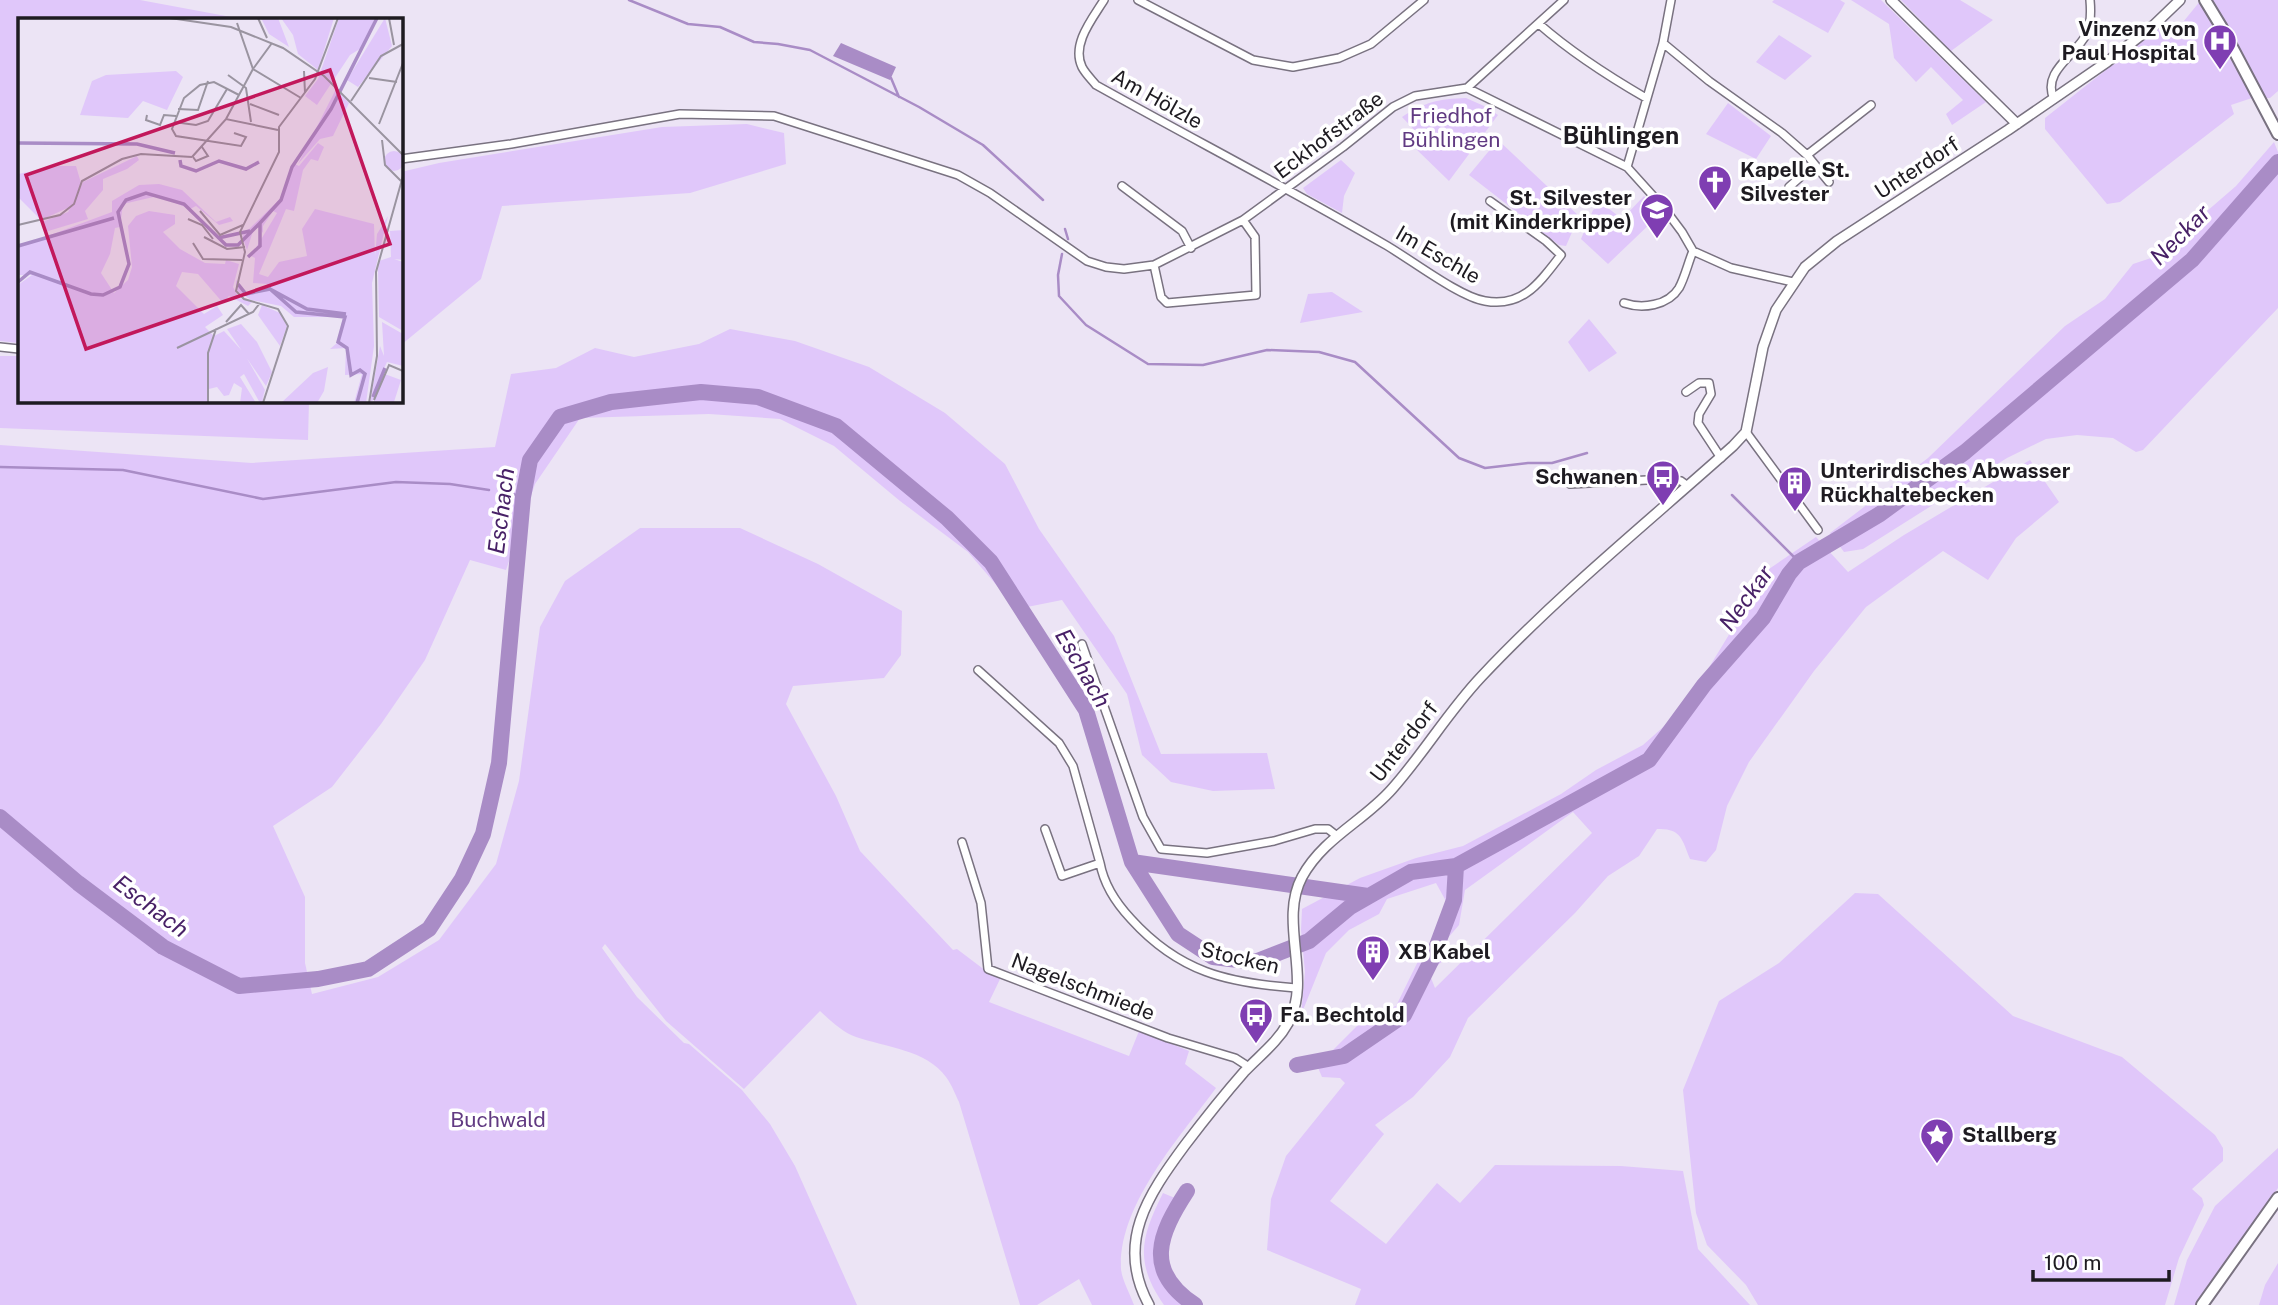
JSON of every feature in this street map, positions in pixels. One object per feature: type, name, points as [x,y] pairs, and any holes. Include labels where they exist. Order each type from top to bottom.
[{"type":"main road","points":[[2205,0],[2278,134]]},
{"type":"main road","points":[[2202,1305],[2278,1198]]},
{"type":"street","name":"Am Hölzle","points":[[1104,0],[1086,29],[1079,50],[1081,66],[1096,85],[1287,188]]},
{"type":"street","points":[[1138,0],[1253,60],[1293,67],[1339,58],[1371,44],[1424,0]]},
{"type":"street","points":[[1564,0],[1467,88],[1627,167],[1670,216],[1693,251],[1731,268],[1793,282]]},
{"type":"street","points":[[1627,167],[1663,43],[1671,0]]},
{"type":"street","points":[[1891,0],[2017,124]]},
{"type":"street","points":[[2054,99],[2050,92],[2053,78],[2060,65],[2088,31],[2091,0]]},
{"type":"street","name":"Unterdorf","points":[[1149,1305],[1135,1259],[1139,1221],[1155,1187],[1219,1100],[1275,1041],[1289,1021],[1296,988],[1294,934],[1297,889],[1317,855],[1391,791],[1447,715],[1482,676],[1578,582],[1721,458],[1746,432],[1763,347],[1776,310],[1805,267],[1837,241],[2107,62],[2154,25],[2180,0]]},
{"type":"street","points":[[1539,24],[1563,45],[1646,98]]},
{"type":"street","points":[[1663,43],[1709,81],[1782,133],[1807,155],[1829,182]]},
{"type":"street","name":"Eckhofstraße","points":[[402,159],[511,144],[680,114],[774,116],[958,175],[990,193],[1087,261],[1124,269],[1154,265],[1243,220],[1393,107],[1415,96],[1467,88]]},
{"type":"street","points":[[1807,155],[1871,105]]},
{"type":"street","points":[[1789,187],[1814,164]]},
{"type":"street","points":[[1122,186],[1182,231],[1191,248]]},
{"type":"street","name":"Im Eschle","points":[[1287,188],[1397,251],[1468,296],[1484,301],[1504,302],[1531,292],[1560,255],[1490,201]]},
{"type":"street","points":[[1154,265],[1161,297],[1167,303],[1256,295],[1255,237],[1243,220]]},
{"type":"street","points":[[1624,303],[1638,306],[1663,301],[1678,290],[1693,251]]},
{"type":"street","points":[[0,347],[18,349]]},
{"type":"street","points":[[1686,392],[1699,383],[1709,383],[1711,394],[1699,414],[1698,423],[1721,458]]},
{"type":"street","points":[[1746,432],[1818,530]]},
{"type":"street","points":[[1570,484],[1666,479],[1681,481],[1688,486]]},
{"type":"street","points":[[1083,644],[1143,817],[1161,849],[1207,853],[1274,841],[1315,828],[1328,830],[1337,836]]},
{"type":"street","name":"Stocken","points":[[978,670],[1059,743],[1073,766],[1102,876],[1117,904],[1146,935],[1174,958],[1200,971],[1233,979],[1296,988]]},
{"type":"street","points":[[1045,828],[1062,876],[1100,863]]},
{"type":"street","name":"Nagelschmiede","points":[[962,842],[981,903],[988,969],[1168,1038],[1236,1058],[1249,1068]]},
{"type":"green space","points":[[0,0],[140,0],[237,18],[18,18],[18,343],[0,341]]},
{"type":"green space","points":[[1840,0],[1845,3],[1828,33],[1772,2]]},
{"type":"green space","points":[[1851,0],[1881,0],[1986,102],[1952,125],[1946,114],[1963,100],[1931,67],[1916,82],[1894,58],[1889,24]]},
{"type":"green space","points":[[1901,0],[1960,0],[1993,20],[1951,51]]},
{"type":"green space","points":[[2201,0],[2278,0],[2278,91],[2270,98],[2252,98],[2231,105],[2234,114],[2120,202],[2107,204],[2045,129],[2045,118],[2163,25],[2168,39],[2178,32],[2179,27]]},
{"type":"green space","points":[[1779,35],[1812,56],[1785,80],[1756,62]]},
{"type":"green space","name":"Friedhof Bühlingen","points":[[1466,98],[1498,115],[1449,181],[1414,147],[1421,137],[1402,117],[1432,102]]},
{"type":"green space","points":[[1728,103],[1771,136],[1756,159],[1706,134]]},
{"type":"green space","points":[[747,124],[784,133],[786,164],[690,193],[502,206],[481,279],[402,344],[402,172],[439,163],[662,127]]},
{"type":"green space","points":[[1498,140],[1579,216],[1566,246],[1559,245],[1469,175]]},
{"type":"green space","points":[[2274,142],[2278,152],[2278,308],[2143,450],[2136,452],[2113,438],[2077,435],[2046,439],[2007,458],[1863,549],[1844,552],[1830,533],[1928,458],[2065,326],[2105,299],[2133,264],[2154,257],[2236,186]]},
{"type":"green space","points":[[1341,160],[1355,173],[1344,196],[1342,213],[1307,194],[1303,188]]},
{"type":"green space","points":[[1644,196],[1652,205],[1647,209],[1655,219],[1608,264],[1581,239],[1593,210],[1603,204],[1622,219]]},
{"type":"green space","points":[[1332,292],[1363,312],[1300,323],[1308,294]]},
{"type":"green space","points":[[1589,319],[1617,353],[1589,372],[1568,342]]},
{"type":"green space","name":"Buchwald","points":[[730,329],[795,341],[869,367],[945,413],[1005,464],[1039,529],[1114,636],[1161,754],[1267,753],[1275,789],[1213,791],[1171,782],[1142,755],[1127,694],[1062,600],[1017,609],[968,552],[900,501],[834,446],[780,419],[709,414],[580,418],[535,484],[506,570],[470,560],[425,660],[381,724],[332,787],[273,826],[305,897],[305,963],[312,994],[378,977],[439,940],[496,864],[519,781],[540,627],[565,581],[640,528],[740,528],[818,564],[902,611],[901,655],[884,678],[793,686],[786,704],[836,796],[860,851],[953,950],[957,949],[986,971],[1001,977],[989,1002],[1129,1056],[1139,1031],[1189,1051],[1185,1064],[1216,1088],[1154,1173],[1130,1221],[1123,1245],[1121,1269],[1134,1305],[1092,1305],[1079,1279],[1037,1305],[1020,1305],[959,1102],[946,1077],[928,1061],[917,1055],[851,1035],[820,1011],[744,1089],[666,1021],[605,944],[602,948],[637,997],[684,1043],[689,1044],[742,1090],[770,1124],[795,1166],[857,1305],[0,1305],[0,445],[252,463],[495,447],[511,374],[556,368],[595,348],[634,357],[699,344]]},
{"type":"green space","points":[[0,356],[18,356],[18,402],[309,402],[308,440],[0,428]]},
{"type":"green space","points":[[2030,460],[2059,502],[2016,538],[1988,580],[1943,551],[1866,607],[1814,671],[1749,762],[1727,806],[1716,850],[1706,862],[1690,859],[1676,833],[1657,829],[1639,856],[1608,876],[1575,913],[1468,1018],[1450,1057],[1413,1097],[1375,1125],[1384,1134],[1330,1201],[1386,1244],[1437,1183],[1460,1203],[1495,1165],[1621,1166],[1683,1171],[1698,1249],[1750,1305],[1355,1305],[1361,1289],[1267,1250],[1271,1199],[1286,1156],[1345,1083],[1340,1078],[1322,1077],[1316,1063],[1367,1016],[1396,1006],[1426,945],[1444,946],[1454,951],[1429,973],[1435,988],[1592,833],[1573,812],[1465,890],[1459,925],[1447,939],[1433,935],[1447,903],[1436,883],[1387,899],[1379,914],[1349,930],[1326,953],[1301,1015],[1305,972],[1302,909],[1360,878],[1416,858],[1463,846],[1561,794],[1596,770],[1643,745],[1671,720],[1705,674],[1769,569],[1816,537],[1848,572],[1904,535]]},
{"type":"green space","points":[[1855,893],[1878,894],[2013,1016],[2122,1057],[2215,1135],[2223,1148],[2223,1161],[2192,1189],[2202,1198],[2204,1205],[2179,1258],[2165,1305],[1758,1305],[1746,1285],[1707,1245],[1696,1213],[1683,1090],[1719,1001],[1779,963]]},
{"type":"green space","points":[[2278,1148],[2278,1188],[2196,1305],[2174,1305],[2187,1260],[2215,1206]]},
{"type":"green space","points":[[1163,1193],[1182,1201],[1163,1242],[1162,1257],[1165,1266],[1174,1282],[1203,1305],[1164,1305],[1148,1276],[1144,1249],[1146,1236]]},
{"type":"green space","points":[[2278,1263],[2278,1305],[2259,1305],[2265,1285]]},
{"type":"shaded area","points":[[841,43],[896,67],[890,80],[833,56]]},
{"type":"waterway","points":[[629,0],[688,24],[720,27],[754,42],[810,50],[919,107],[983,145],[1043,200]]},
{"type":"waterway","points":[[891,78],[899,97]]},
{"type":"waterway","name":"Neckar","points":[[1297,1065],[1344,1056],[1404,1015],[1432,959],[1454,900],[1456,866],[1649,760],[1704,685],[1763,618],[1799,562],[1880,514],[1965,452],[2192,260],[2278,162]]},
{"type":"waterway","points":[[1065,229],[1068,239]]},
{"type":"waterway","points":[[1062,254],[1058,275],[1059,296],[1086,325],[1148,364],[1203,365],[1267,350],[1319,352],[1355,362],[1459,458],[1485,468],[1552,463],[1587,453]]},
{"type":"waterway","name":"Eschach","points":[[0,817],[78,883],[163,947],[239,986],[318,979],[368,969],[429,929],[462,879],[483,834],[499,763],[523,497],[530,460],[560,417],[611,402],[701,392],[758,397],[836,426],[947,518],[991,562],[1086,710],[1132,862],[1178,934],[1213,957],[1255,962],[1309,941],[1350,907],[1411,872],[1456,866]]},
{"type":"waterway","points":[[0,467],[123,470],[263,499],[396,482],[450,484],[489,490]]},
{"type":"waterway","points":[[509,493],[523,497]]},
{"type":"waterway","points":[[1732,495],[1799,562]]},
{"type":"waterway","name":"Eschach","points":[[1132,862],[1368,896]]},
{"type":"waterway","name":"Neckar","points":[[1187,1191],[1169,1222],[1161,1251],[1162,1265],[1168,1279],[1195,1305]]},
{"type":"place","name":"Vinzenz von Paul Hospital","points":[[2220,71]]},
{"type":"place","name":"Kapelle St. Silvester","points":[[1715,212]]},
{"type":"place","name":"St. Silvester (mit Kinderkrippe)","points":[[1657,240]]},
{"type":"place","name":"Schwanen","points":[[1663,507]]},
{"type":"place","name":"Unterirdisches Abwasser Rückhaltebecken","points":[[1795,513]]},
{"type":"place","name":"XB Kabel","points":[[1373,982]]},
{"type":"place","name":"Fa. Bechtold","points":[[1256,1045]]},
{"type":"place","name":"Stallberg","points":[[1937,1165]]},
{"type":"district","name":"Bühlingen","points":[[1621,136]]}]
